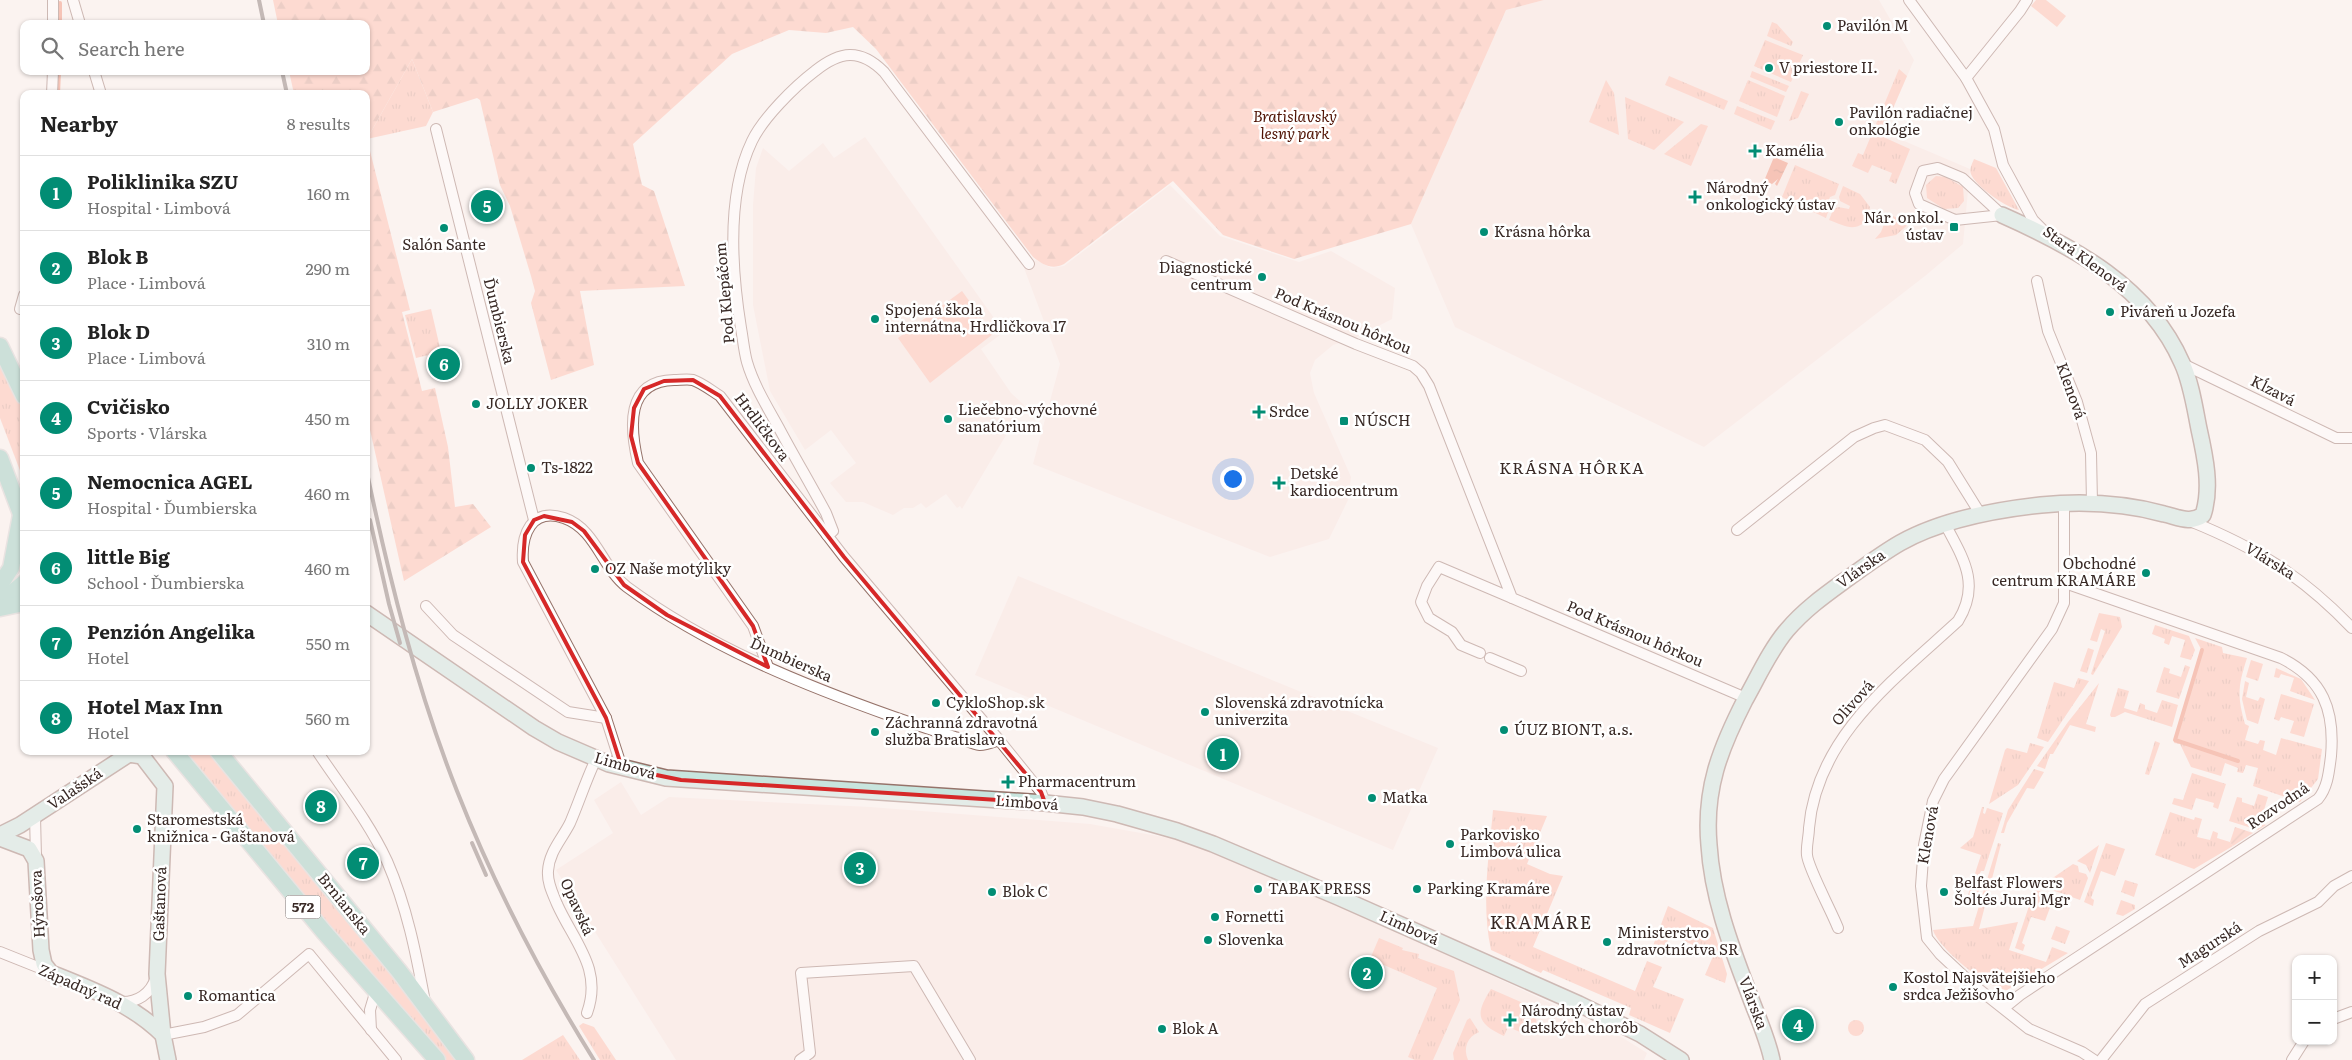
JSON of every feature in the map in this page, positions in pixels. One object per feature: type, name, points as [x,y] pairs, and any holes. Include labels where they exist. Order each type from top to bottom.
[{"type":"main road","points":[[0,346],[20,388]]},
{"type":"main road","points":[[0,458],[20,510]]},
{"type":"main road","points":[[0,587],[11,568],[20,530]]},
{"type":"main road","points":[[0,587],[20,573]]},
{"type":"main road","points":[[0,603],[20,586]]},
{"type":"main road","points":[[0,608],[20,604]]},
{"type":"main road","name":"572","points":[[177,755],[318,924],[437,1060]]},
{"type":"main road","name":"Brnianska","points":[[221,755],[353,913],[466,1060]]},
{"type":"street","points":[[53,0],[53,20]]},
{"type":"street","points":[[73,0],[79,20]]},
{"type":"street","name":"Stará Klenová","points":[[1909,0],[1966,78],[1994,129],[2003,165],[2034,220],[2050,237],[2106,271],[2119,282],[2155,319],[2183,364],[2202,443],[2208,497],[2203,515],[2190,521]]},
{"type":"street","points":[[1966,78],[2027,0]]},
{"type":"street","name":"Pod Klepáčom","points":[[827,535],[832,531],[826,513],[763,400],[747,362],[739,312],[734,262],[734,233],[739,184],[749,148],[760,130],[787,97],[824,64],[845,54],[873,62],[884,72],[1029,264]]},
{"type":"street","points":[[52,90],[53,75]]},
{"type":"street","points":[[95,75],[100,90]]},
{"type":"street","name":"Ďumbierska","points":[[436,129],[534,520],[544,516],[557,516],[578,525],[624,585],[667,615],[729,649],[838,697],[908,722],[982,745],[999,740]]},
{"type":"street","points":[[2002,215],[1955,220],[1918,204],[1915,193],[1923,171],[1938,168],[1962,178],[2002,215],[2050,237]]},
{"type":"street","name":"Pod Krásnou hôrkou","points":[[1166,261],[1356,344],[1412,366],[1421,373],[1432,394],[1512,598]]},
{"type":"street","name":"Klenová","points":[[2037,280],[2048,331],[2077,402],[2091,453],[2092,503]]},
{"type":"street","name":"Kĺzavá","points":[[2183,364],[2336,438],[2352,438]]},
{"type":"street","name":"Hrdličkova","points":[[768,667],[753,626],[638,463],[631,436],[634,408],[644,389],[664,381],[693,380],[720,396],[827,535],[999,740]]},
{"type":"street","points":[[1737,530],[1854,437],[1885,425],[1924,440],[1948,462],[1981,515]]},
{"type":"street","name":"Klenová","points":[[2064,503],[2064,603],[2052,629],[1944,779],[1933,801],[1924,845],[1921,886],[1927,938],[1940,954],[2029,1029],[2082,1052],[2094,1060]]},
{"type":"street","name":"Vlárska","points":[[1769,1055],[1720,909],[1708,843],[1709,805],[1716,766],[1723,743],[1746,698],[1786,632],[1808,608],[1900,543],[1945,524],[2027,506],[2092,503],[2126,506],[2190,521],[2258,551],[2289,571],[2316,592],[2352,628]]},
{"type":"street","points":[[534,520],[525,535],[522,548],[523,562],[606,718],[622,768]]},
{"type":"street","name":"Olivová","points":[[1838,928],[1807,856],[1811,808],[1826,767],[1844,734],[1869,704],[1958,621],[1963,612],[1970,589],[1968,575],[1964,561],[1945,524]]},
{"type":"street","name":"Pod Krásnou hôrkou","points":[[1480,653],[1461,644],[1452,632],[1428,618],[1422,602],[1427,586],[1439,567],[1746,698]]},
{"type":"street","name":"Rozvodná","points":[[2004,1008],[2020,995],[2318,799],[2326,786],[2329,771],[2331,737],[2328,708],[2314,682],[2302,670],[2281,658],[2065,583]]},
{"type":"street","points":[[426,606],[453,635],[568,712],[606,718]]},
{"type":"street","name":"Limbová","points":[[370,616],[534,728],[558,742],[622,768],[681,780],[1045,803],[1083,807],[1117,814],[1177,831],[1213,844],[1338,897],[1563,997],[1640,1034],[1681,1060]]},
{"type":"street","points":[[1490,658],[1520,670]]},
{"type":"street","points":[[999,740],[1040,792],[1045,803]]},
{"type":"street","name":"Valašská","points":[[0,836],[35,816],[124,756],[129,755]]},
{"type":"street","name":"Valašská","points":[[138,755],[142,756]]},
{"type":"street","points":[[320,755],[361,815],[386,859],[412,932],[426,1007]]},
{"type":"street","name":"Gaštanová","points":[[142,756],[166,790],[157,974],[163,1035],[168,1060]]},
{"type":"street","name":"Opavská","points":[[587,1013],[592,1000],[592,979],[586,959],[552,892],[548,871],[554,849],[569,824],[596,759]]},
{"type":"street","name":"Valašská","points":[[35,816],[36,861]]},
{"type":"street","name":"Valašská","points":[[0,836],[29,850],[36,861]]},
{"type":"street","name":"Hýrošova","points":[[36,861],[40,950],[44,964],[51,973]]},
{"type":"street","name":"Magurská","points":[[2101,1060],[2145,1004],[2259,931],[2318,902],[2334,886],[2352,876]]},
{"type":"street","name":"Západný rad","points":[[0,952],[119,1002],[146,1020],[163,1035]]},
{"type":"street","points":[[163,1035],[204,1026],[237,1014],[309,954],[396,1060]]},
{"type":"street","points":[[800,1060],[810,1053],[801,973],[914,966],[970,1060]]},
{"type":"street","points":[[119,1002],[132,1001],[144,996],[152,986],[157,974]]},
{"type":"street","points":[[371,1030],[370,1010],[376,990]]},
{"type":"street","points":[[2337,1018],[2352,1012]]},
{"type":"street","points":[[2292,1060],[2301,1045]]},
{"type":"highlighted area","points":[[693,380],[720,396],[844,557],[1041,792],[1045,803],[681,780],[622,768],[606,718],[523,562],[525,535],[534,520],[544,516],[572,522],[584,531],[624,585],[667,615],[768,667],[753,626],[638,463],[631,436],[634,408],[644,389],[664,381]]},
{"type":"shaded area","name":"Národný onkologický ústav","points":[[1544,0],[1879,0],[1914,60],[1883,132],[1970,169],[1963,244],[1925,276],[1704,447],[1455,327],[1411,224],[1506,10]]},
{"type":"shaded area","name":"Spojená škola internátna, Hrdličkova 17","points":[[865,137],[1004,332],[981,349],[1011,393],[1024,405],[962,509],[960,506],[957,508],[946,494],[926,508],[921,503],[913,508],[904,508],[893,515],[863,502],[846,502],[830,483],[856,463],[831,430],[805,450],[770,391],[753,305],[753,205],[756,168],[763,148],[789,171],[823,143],[834,158]]},
{"type":"shaded area","points":[[1170,185],[1220,236],[1299,262],[1331,251],[1395,288],[1392,319],[1357,337],[1333,345],[1315,360],[1310,373],[1314,393],[1351,477],[1348,500],[1329,539],[1270,557],[1033,464],[1060,364],[1024,268],[1036,260],[1051,268],[1064,266]]},
{"type":"shaded area","name":"Slovenská zdravotnícka univerzita","points":[[1018,576],[1438,748],[1393,850],[975,675]]},
{"type":"shaded area","points":[[621,782],[641,815],[669,797],[870,807],[1090,824],[1186,841],[1369,917],[1623,1038],[1647,1053],[1644,1060],[676,1060],[556,870],[613,833],[594,800]]},
{"type":"green space","name":"Bratislavský lesný park","points":[[273,0],[1544,0],[1506,10],[1411,224],[1294,259],[1223,235],[1173,181],[1064,264],[1052,267],[1044,264],[1033,257],[876,49],[853,27],[826,33],[789,30],[732,54],[633,144],[642,185],[654,191],[685,286],[580,291],[594,365],[551,380],[531,303],[535,291],[510,206],[500,185],[480,100],[477,98],[433,112],[412,59],[370,134],[370,90],[293,90],[290,75],[370,75],[370,20],[277,20]]},
{"type":"green space","points":[[2036,0],[2046,0],[2066,16],[2057,27],[2031,6]]},
{"type":"green space","points":[[1772,22],[1777,24],[1793,42],[1791,46],[1767,36]]},
{"type":"green space","points":[[1765,40],[1803,55],[1791,82],[1754,66]]},
{"type":"green space","points":[[412,59],[433,112],[426,126],[370,138],[370,134]]},
{"type":"green space","points":[[1899,69],[1907,76],[1881,136],[1910,149],[1896,184],[1889,181],[1892,173],[1872,165],[1868,173],[1852,166],[1858,153],[1863,155]]},
{"type":"green space","points":[[1752,71],[1789,86],[1786,92],[1750,77]]},
{"type":"green space","points":[[1669,76],[1728,101],[1724,110],[1665,85]]},
{"type":"green space","points":[[1606,80],[1614,93],[1619,135],[1589,122]]},
{"type":"green space","points":[[1748,80],[1785,96],[1777,117],[1739,101]]},
{"type":"green space","points":[[1801,91],[1809,94],[1798,118],[1789,121]]},
{"type":"green space","points":[[1625,97],[1684,122],[1654,150],[1628,139]]},
{"type":"green space","points":[[1737,106],[1775,121],[1771,130],[1734,114]]},
{"type":"green space","points":[[1701,124],[1708,126],[1691,166],[1664,154]]},
{"type":"green space","name":"Bratislavský lesný park","points":[[370,151],[410,310],[402,312],[422,391],[435,388],[448,447],[455,507],[473,504],[491,527],[404,581],[370,430]]},
{"type":"green space","points":[[1974,159],[1996,168],[2019,210],[2000,201],[1978,184],[1970,172]]},
{"type":"green space","points":[[1795,165],[1839,184],[1835,195],[1830,197],[1827,204],[1829,209],[1826,218],[1782,197]]},
{"type":"green space","points":[[1936,176],[1946,177],[1963,187],[1964,201],[1958,208],[1944,209],[1927,198],[1926,185]]},
{"type":"green space","points":[[1843,186],[1860,194],[1870,207],[1868,219],[1859,226],[1850,227],[1829,220],[1833,210],[1838,207],[1849,209],[1850,206],[1840,201],[1839,197]]},
{"type":"green space","points":[[1888,214],[1910,223],[1896,235],[1875,239],[1881,232]]},
{"type":"green space","points":[[962,291],[993,334],[930,383],[898,338]]},
{"type":"green space","points":[[431,309],[441,352],[416,358],[405,315]]},
{"type":"green space","points":[[0,363],[20,403],[20,470],[0,418]]},
{"type":"green space","points":[[2099,613],[2120,617],[2122,627],[2093,675],[2091,674],[2105,631],[2101,629],[2097,642],[2090,640]]},
{"type":"green space","points":[[2155,625],[2189,636],[2195,650],[2191,660],[2180,657],[2185,640],[2172,636],[2169,645],[2164,643],[2165,639],[2152,634]]},
{"type":"green space","points":[[2195,638],[2222,647],[2223,653],[2247,658],[2240,691],[2245,724],[2249,726],[2245,740],[2258,744],[2260,740],[2265,741],[2263,750],[2276,755],[2281,738],[2322,749],[2318,779],[2300,802],[2253,786],[2258,768],[2246,765],[2243,773],[2237,772],[2238,768],[2225,763],[2221,776],[2191,767],[2180,744],[2174,743],[2201,649]]},
{"type":"green space","points":[[2088,648],[2094,650],[2087,673],[2080,671]]},
{"type":"green space","points":[[2251,660],[2263,664],[2258,681],[2246,677]]},
{"type":"green space","points":[[2185,665],[2190,667],[2179,699],[2156,692],[2164,667],[2170,669],[2169,673],[2181,677]]},
{"type":"green space","points":[[2276,668],[2301,679],[2315,700],[2290,691],[2294,678],[2281,674],[2279,678],[2274,677]]},
{"type":"green space","points":[[2078,678],[2089,681],[2048,742],[2037,738],[2054,682],[2074,688]]},
{"type":"green space","points":[[2245,681],[2249,683],[2246,697],[2258,701],[2260,697],[2265,699],[2258,724],[2247,720],[2242,699]]},
{"type":"green space","points":[[2099,683],[2086,724],[2096,727],[2095,732],[2070,725],[2053,754],[2050,754],[2045,769],[2037,766],[2068,722]]},
{"type":"green space","points":[[2118,688],[2129,691],[2124,708],[2137,712],[2140,703],[2145,705],[2145,709],[2157,713],[2162,700],[2178,705],[2172,727],[2125,712],[2111,717]]},
{"type":"green space","points":[[2281,694],[2314,704],[2304,737],[2290,733],[2294,721],[2281,717],[2279,721],[2274,719]]},
{"type":"green space","points":[[2155,741],[2160,743],[2149,775],[2145,774]]},
{"type":"green space","points":[[2030,743],[2044,747],[2018,785],[1989,804],[2005,750],[2007,748],[2027,753]]},
{"type":"green space","points":[[184,755],[214,755],[384,963],[459,1060],[446,1060],[439,1053],[305,901]]},
{"type":"green space","points":[[2034,769],[2044,772],[2034,789],[2027,788],[2007,823],[2004,833],[2001,833],[2008,810]]},
{"type":"green space","points":[[2192,773],[2226,784],[2218,809],[2213,807],[2214,803],[2196,798],[2192,810],[2172,804],[2174,798],[2183,800]]},
{"type":"green space","points":[[2258,794],[2268,797],[2260,823],[2266,825],[2258,830],[2229,821],[2237,797],[2242,798],[2242,802],[2254,806]]},
{"type":"green space","points":[[1982,807],[1984,807],[1983,813],[1985,814],[1987,808],[2003,813],[1984,871],[1981,871],[1979,875],[1983,876],[1976,901],[1967,898],[1981,855],[1960,848],[1973,837]]},
{"type":"green space","points":[[1493,810],[1547,816],[1527,864],[1550,874],[1563,876],[1533,947],[1635,991],[1647,961],[1662,967],[1653,987],[1684,999],[1670,1033],[1629,1015],[1631,1008],[1543,970],[1541,973],[1491,950],[1486,898]]},
{"type":"green space","points":[[2170,812],[2194,820],[2195,817],[2202,819],[2197,837],[2210,840],[2213,831],[2218,833],[2217,838],[2230,842],[2233,846],[2194,869],[2155,855]]},
{"type":"green space","points":[[2235,827],[2253,833],[2233,846],[2230,842]]},
{"type":"green space","points":[[1998,843],[2001,844],[1979,929],[2018,922],[2009,950],[2046,962],[2052,947],[2068,953],[2007,990],[1988,983],[1965,966],[1944,947],[1933,930],[1973,926]]},
{"type":"green space","points":[[2106,843],[2125,849],[2115,876],[2101,871],[2091,898],[2094,900],[2093,906],[2084,902]]},
{"type":"green space","points":[[2099,845],[2090,873],[2086,865],[2077,861]]},
{"type":"green space","points":[[2073,864],[2078,866],[2079,872],[2086,874],[2088,878],[2080,900],[2041,886]]},
{"type":"green space","points":[[2125,880],[2138,884],[2134,897],[2121,892]]},
{"type":"green space","points":[[2037,890],[2054,897],[2045,921],[2031,917],[2022,943],[2025,945],[2023,951],[2015,948],[2034,891]]},
{"type":"green space","points":[[2121,900],[2135,905],[2135,909],[2123,916],[2116,914]]},
{"type":"green space","points":[[1668,906],[1713,928],[1727,974],[1725,983],[1705,975],[1714,954],[1670,935],[1662,955],[1651,951]]},
{"type":"green space","points":[[2056,926],[2070,931],[2065,944],[2051,939]]},
{"type":"green space","points":[[1379,938],[1403,948],[1402,950],[1419,954],[1418,958],[1454,971],[1460,1000],[1433,1060],[1415,1060],[1408,1057],[1437,988],[1370,959]]},
{"type":"green space","points":[[1491,989],[1532,1008],[1536,1015],[1536,1024],[1533,1023],[1527,1035],[1508,1027],[1504,1036],[1483,1022],[1481,1017],[1482,1005]]},
{"type":"green space","points":[[1470,1018],[1479,1032],[1467,1043],[1468,1060],[1454,1060],[1453,1053],[1467,1020]]},
{"type":"green space","points":[[1856,1020],[1864,1028],[1856,1036],[1848,1028]]},
{"type":"green space","points":[[583,1023],[594,1027],[616,1060],[600,1060],[579,1026]]},
{"type":"green space","points":[[563,1035],[580,1060],[522,1060]]},
{"type":"water","points":[[1774,157],[1788,163],[1777,186],[1775,184],[1778,179],[1772,184],[1764,181]]},
{"type":"waterway","points":[[60,3],[60,20]]},
{"type":"waterway","points":[[58,90],[59,75]]},
{"type":"waterway","points":[[2202,650],[2175,740],[2238,761]]},
{"type":"railway","points":[[259,0],[263,20]]},
{"type":"railway","points":[[283,75],[286,90]]},
{"type":"railway","points":[[370,486],[394,591],[416,672],[457,791],[471,826],[520,929],[555,995],[594,1060]]},
{"type":"railway","points":[[370,520],[400,643]]},
{"type":"railway","points":[[472,843],[486,875]]},
{"type":"place","name":"Pavilón M","points":[[1827,26]]},
{"type":"place","name":"V priestore II.","points":[[1769,68]]},
{"type":"place","name":"Pavilón radiačnej onkológie","points":[[1839,122]]},
{"type":"place","name":"Kamélia","points":[[1755,151]]},
{"type":"place","name":"Národný onkologický ústav","points":[[1695,197]]},
{"type":"place","name":"Nemocnica AGEL","points":[[487,206]]},
{"type":"place","name":"Nár. onkol. ústav","points":[[1954,227]]},
{"type":"place","name":"Salón Sante","points":[[444,228]]},
{"type":"place","name":"Krásna hôrka","points":[[1484,232]]},
{"type":"place","name":"Diagnostické centrum","points":[[1262,277]]},
{"type":"place","name":"Piváreň u Jozefa","points":[[2110,312]]},
{"type":"place","name":"Spojená škola internátna, Hrdličkova 17","points":[[875,319]]},
{"type":"place","name":"little Big","points":[[444,364]]},
{"type":"place","name":"JOLLY JOKER","points":[[476,404]]},
{"type":"place","name":"Srdce","points":[[1259,412]]},
{"type":"place","name":"Liečebno-výchovné sanatórium","points":[[948,419]]},
{"type":"place","name":"NÚSCH","points":[[1344,421]]},
{"type":"place","name":"Ts-1822","points":[[531,468]]},
{"type":"place","name":"Detské kardiocentrum","points":[[1279,483]]},
{"type":"place","name":"OZ Naše motýliky","points":[[595,569]]},
{"type":"place","name":"Obchodné centrum KRAMÁRE","points":[[2146,573]]},
{"type":"place","name":"CykloShop.sk","points":[[936,703]]},
{"type":"place","name":"Slovenská zdravotnícka univerzita","points":[[1205,712]]},
{"type":"place","name":"ÚUZ BIONT, a.s.","points":[[1504,730]]},
{"type":"place","name":"Záchranná zdravotná služba Bratislava","points":[[875,732]]},
{"type":"place","name":"Poliklinika SZU","points":[[1223,754]]},
{"type":"place","name":"Pharmacentrum","points":[[1008,782]]},
{"type":"place","name":"Matka","points":[[1372,798]]},
{"type":"place","name":"Hotel Max Inn","points":[[321,806]]},
{"type":"place","name":"Staromestská knižnica - Gaštanová","points":[[137,829]]},
{"type":"place","name":"Parkovisko Limbová ulica","points":[[1450,844]]},
{"type":"place","name":"Penzión Angelika","points":[[363,863]]},
{"type":"place","name":"Blok D","points":[[860,868]]},
{"type":"place","name":"TABAK PRESS","points":[[1258,889]]},
{"type":"place","name":"Parking Kramáre","points":[[1417,889]]},
{"type":"place","name":"Blok C","points":[[992,892]]},
{"type":"place","name":"Belfast Flowers Šoltés Juraj Mgr","points":[[1944,892]]},
{"type":"place","name":"Fornetti","points":[[1215,917]]},
{"type":"place","name":"Slovenka","points":[[1208,940]]},
{"type":"place","name":"Ministerstvo zdravotníctva SR","points":[[1607,942]]},
{"type":"place","name":"Blok B","points":[[1367,973]]},
{"type":"place","name":"Kostol Najsvätejšieho srdca Ježišovho","points":[[1893,987]]},
{"type":"place","name":"Romantica","points":[[188,996]]},
{"type":"place","name":"Národný ústav detských chorôb","points":[[1510,1020]]},
{"type":"place","name":"Cvičisko","points":[[1798,1025]]},
{"type":"place","name":"Blok A","points":[[1162,1029]]},
{"type":"district","name":"KRÁSNA HÔRKA","points":[[1572,468]]},
{"type":"district","name":"KRAMÁRE","points":[[1541,923]]}]
